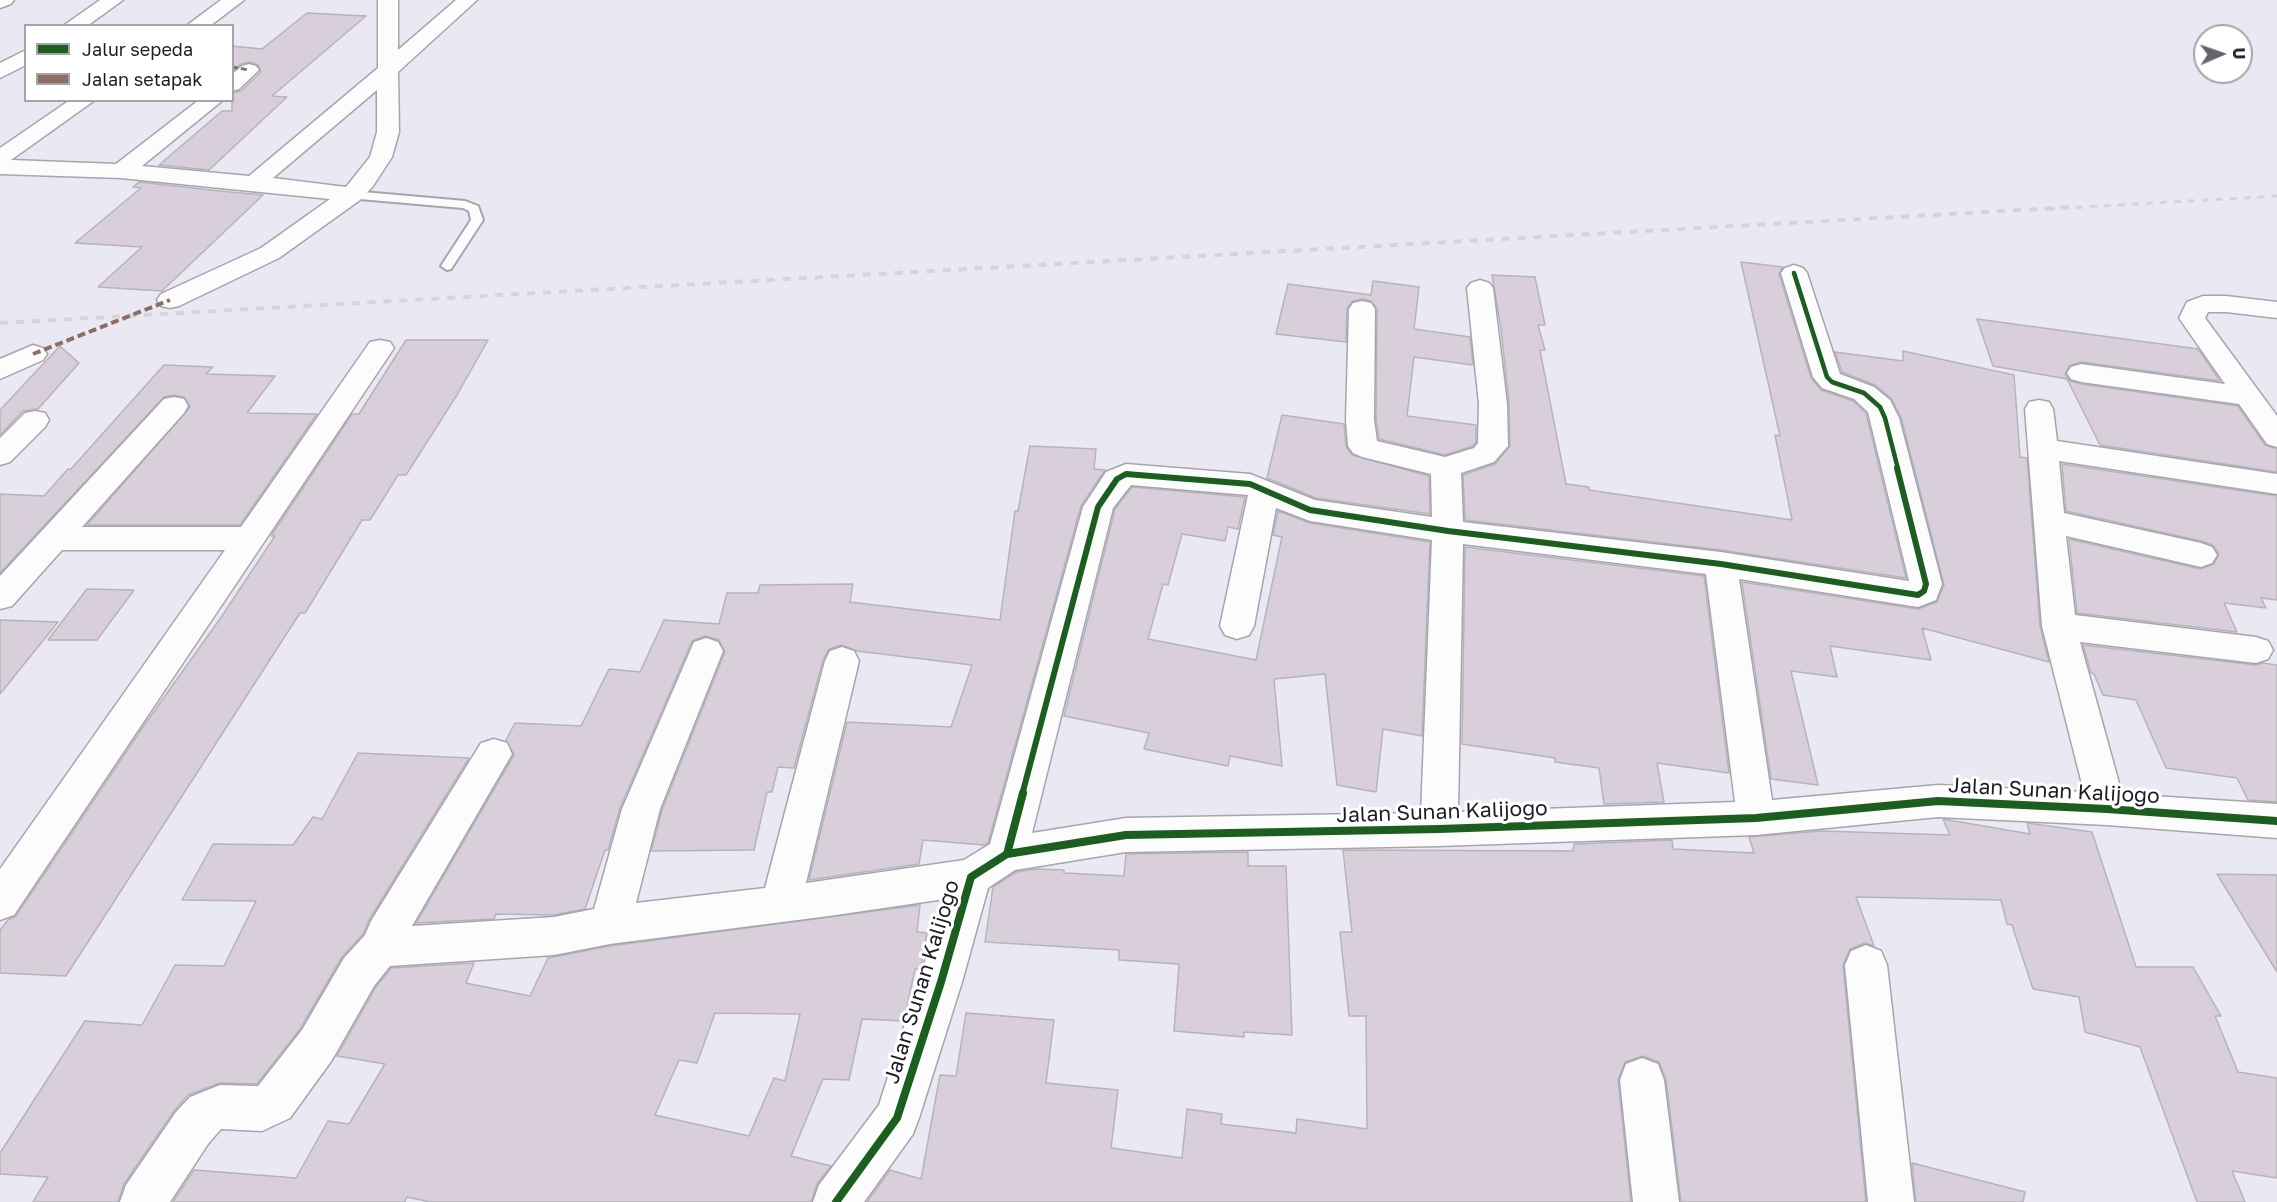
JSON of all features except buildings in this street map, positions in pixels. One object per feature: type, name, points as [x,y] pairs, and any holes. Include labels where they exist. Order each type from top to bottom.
[{"type":"street","points":[[0,2],[4,0]]},
{"type":"street","points":[[76,24],[113,0]]},
{"type":"street","points":[[199,24],[234,0]]},
{"type":"street","points":[[171,300],[270,253],[352,195],[381,157],[388,132],[388,0]]},
{"type":"street","points":[[254,183],[467,0]]},
{"type":"street","points":[[0,72],[24,57]]},
{"type":"street","points":[[234,83],[249,70]]},
{"type":"street","points":[[0,158],[82,102]]},
{"type":"street","points":[[121,171],[210,102]]},
{"type":"street","points":[[0,167],[121,171],[254,183],[352,195]]},
{"type":"street","points":[[1006,854],[1098,507],[1117,479],[1126,474],[1141,473],[1250,484],[1310,510],[1448,531],[1721,564],[1918,595],[1924,591],[1926,584],[1880,407],[1863,393],[1832,382],[1827,376],[1794,273]]},
{"type":"street","points":[[1362,309],[1360,420],[1363,446],[1446,467],[1484,455],[1493,446],[1493,404],[1480,288]]},
{"type":"street","points":[[2277,310],[2226,304],[2203,304],[2196,308],[2192,318],[2277,437]]},
{"type":"street","points":[[0,902],[380,348]]},
{"type":"street","points":[[0,370],[33,354]]},
{"type":"street","points":[[2081,373],[2248,396]]},
{"type":"street","points":[[0,597],[174,406]]},
{"type":"street","points":[[2039,409],[2059,626],[2107,809]]},
{"type":"street","points":[[0,455],[35,420]]},
{"type":"street","points":[[2042,449],[2277,484]]},
{"type":"street","points":[[1439,829],[1448,531],[1446,467]]},
{"type":"street","points":[[1237,626],[1264,490]]},
{"type":"street","points":[[2049,521],[2201,555]]},
{"type":"street","points":[[54,539],[249,538]]},
{"type":"street","points":[[1721,564],[1756,818]]},
{"type":"street","points":[[2059,626],[2256,650]]},
{"type":"street","points":[[610,924],[641,808],[706,651]]},
{"type":"street","points":[[781,904],[842,661]]},
{"type":"street","points":[[143,1202],[192,1128],[206,1113],[220,1107],[262,1109],[274,1102],[317,1045],[359,972],[384,943],[385,934],[494,754]]},
{"type":"street","name":"Jalan Sunan Kalijogo","points":[[836,1202],[897,1118],[941,982],[971,877],[1006,854],[1126,835],[1439,829],[1756,818],[1938,801],[2107,809],[2277,821]]},
{"type":"street","points":[[384,943],[390,946],[554,936],[610,924],[781,904],[971,877]]},
{"type":"street","points":[[1866,965],[1891,1202]]},
{"type":"street","points":[[1642,1080],[1656,1202]]},
{"type":"lane","points":[[352,195],[465,205],[474,209],[477,220],[447,266]]},
{"type":"railway","points":[[2048,209],[2277,196]]},
{"type":"railway","points":[[0,323],[2075,207]]},
{"type":"marked path","points":[[234,67],[249,70]]},
{"type":"marked path","points":[[33,354],[170,300]]},
{"type":"cycle path","points":[[1007,854],[1098,507],[1117,479],[1126,474],[1250,484],[1310,510],[1448,531],[1721,564],[1918,595],[1924,591],[1926,584],[1885,418],[1880,407],[1864,393],[1832,382],[1827,377],[1794,273]]},
{"type":"cycle path","points":[[836,1202],[897,1118],[941,982],[971,877],[1007,854],[1126,835],[1439,829],[1756,818],[1938,801],[2107,809],[2277,821]]}]
